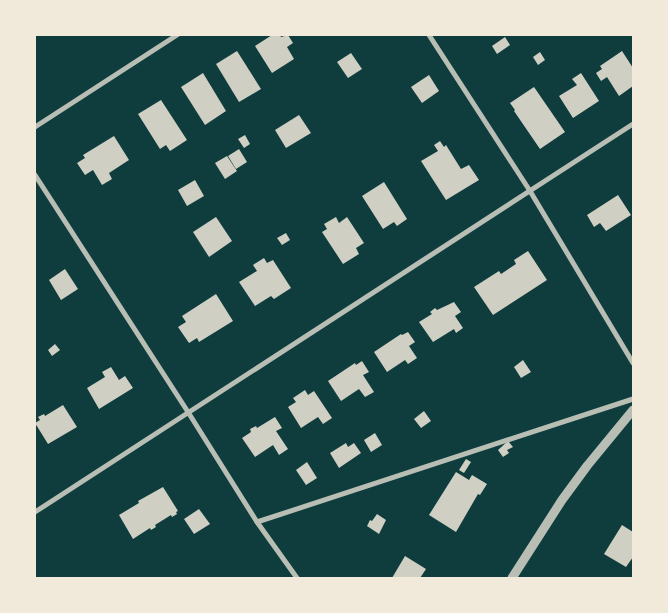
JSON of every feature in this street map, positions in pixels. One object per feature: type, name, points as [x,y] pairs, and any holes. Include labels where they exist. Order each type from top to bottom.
[{"type":"street","points":[[35,127],[177,35]]},
{"type":"street","points":[[429,35],[530,191],[633,363]]},
{"type":"street","points":[[35,512],[633,124]]},
{"type":"street","points":[[35,175],[257,522],[297,578]]},
{"type":"street","points":[[257,522],[633,400]]},
{"type":"street","points":[[512,578],[562,500],[633,410]]},
{"type":"building","points":[[272,35],[280,35],[281,37],[288,35],[293,43],[287,47],[294,59],[272,73],[255,46]]},
{"type":"building","points":[[505,37],[510,45],[497,54],[492,46]]},
{"type":"building","points":[[237,51],[261,89],[239,102],[216,64]]},
{"type":"building","points":[[622,51],[633,68],[633,86],[619,96],[607,77],[601,81],[596,73],[602,69],[600,66]]},
{"type":"building","points":[[540,52],[545,60],[538,65],[533,57]]},
{"type":"building","points":[[351,53],[362,69],[348,78],[337,62]]},
{"type":"building","points":[[203,73],[226,111],[205,125],[181,87]]},
{"type":"building","points":[[581,73],[599,101],[573,118],[559,96],[577,85],[572,79]]},
{"type":"building","points":[[429,75],[439,91],[422,103],[411,87]]},
{"type":"building","points":[[534,87],[565,132],[540,149],[510,103]]},
{"type":"building","points":[[161,100],[187,140],[170,151],[166,145],[160,149],[138,114]]},
{"type":"building","points":[[299,115],[311,133],[286,148],[275,130]]},
{"type":"building","points":[[245,135],[250,144],[244,148],[238,139]]},
{"type":"building","points":[[114,136],[129,160],[109,173],[112,179],[102,185],[93,170],[85,175],[77,163],[85,158],[83,155]]},
{"type":"building","points":[[440,141],[444,147],[446,145],[461,169],[469,165],[479,180],[446,200],[421,161],[438,151],[434,145]]},
{"type":"building","points":[[239,149],[247,162],[236,169],[228,156]]},
{"type":"building","points":[[227,156],[237,171],[225,179],[215,163]]},
{"type":"building","points":[[195,180],[204,196],[187,206],[178,190]]},
{"type":"building","points":[[384,182],[407,219],[397,226],[394,222],[383,229],[362,196]]},
{"type":"building","points":[[618,195],[631,215],[606,231],[600,223],[594,227],[587,215]]},
{"type":"building","points":[[216,217],[232,241],[209,257],[193,232]]},
{"type":"building","points":[[336,217],[339,223],[347,217],[364,243],[356,248],[359,254],[343,264],[322,232],[327,229],[324,224]]},
{"type":"building","points":[[286,233],[290,240],[282,245],[277,238]]},
{"type":"building","points":[[528,251],[547,280],[493,315],[474,287],[499,271],[501,274],[516,264],[514,260]]},
{"type":"building","points":[[264,258],[267,263],[273,260],[291,288],[274,299],[271,296],[255,306],[239,282],[257,271],[253,265]]},
{"type":"building","points":[[65,269],[78,289],[61,300],[49,280]]},
{"type":"building","points":[[216,294],[233,321],[199,342],[197,338],[189,343],[178,327],[186,322],[182,316]]},
{"type":"building","points":[[454,302],[461,312],[455,316],[463,328],[456,333],[454,329],[433,342],[419,322],[432,314],[430,312],[435,308],[437,310]]},
{"type":"building","points":[[408,332],[415,342],[409,346],[417,358],[408,364],[405,360],[387,372],[374,352],[401,334]]},
{"type":"building","points":[[55,344],[60,350],[52,356],[48,350]]},
{"type":"building","points":[[523,360],[531,372],[521,378],[514,367]]},
{"type":"building","points":[[362,361],[369,372],[363,375],[374,392],[365,397],[359,389],[341,401],[328,381],[355,363],[356,365]]},
{"type":"building","points":[[111,367],[119,380],[125,376],[133,388],[99,409],[87,388],[105,377],[102,372]]},
{"type":"building","points":[[305,390],[308,395],[314,391],[332,418],[323,424],[318,417],[301,428],[288,407],[296,402],[293,398]]},
{"type":"building","points":[[63,405],[77,427],[48,444],[35,423],[40,420],[38,417],[44,414],[45,416]]},
{"type":"building","points":[[424,411],[431,421],[421,428],[414,419]]},
{"type":"building","points":[[275,417],[282,428],[276,431],[288,449],[279,455],[273,445],[255,457],[242,438],[251,432],[250,429],[256,426],[257,428]]},
{"type":"building","points":[[375,433],[382,445],[371,452],[364,440]]},
{"type":"building","points":[[508,441],[513,447],[507,450],[509,453],[503,457],[498,450]]},
{"type":"building","points":[[346,443],[348,447],[354,443],[361,453],[339,468],[330,453]]},
{"type":"building","points":[[466,459],[471,462],[464,473],[459,470]]},
{"type":"building","points":[[307,462],[317,478],[306,485],[296,470]]},
{"type":"building","points":[[456,472],[469,480],[472,475],[487,484],[480,495],[478,494],[456,532],[429,515]]},
{"type":"building","points":[[163,487],[178,511],[176,512],[177,514],[172,517],[171,515],[155,525],[156,527],[151,530],[150,528],[133,539],[119,515],[139,503],[138,501]]},
{"type":"building","points":[[199,509],[210,524],[194,534],[184,519]]},
{"type":"building","points":[[377,514],[386,520],[379,534],[367,526],[370,520],[372,521]]},
{"type":"building","points":[[622,525],[633,532],[633,557],[626,567],[604,554]]},
{"type":"building","points":[[405,556],[426,569],[420,578],[392,578]]}]
